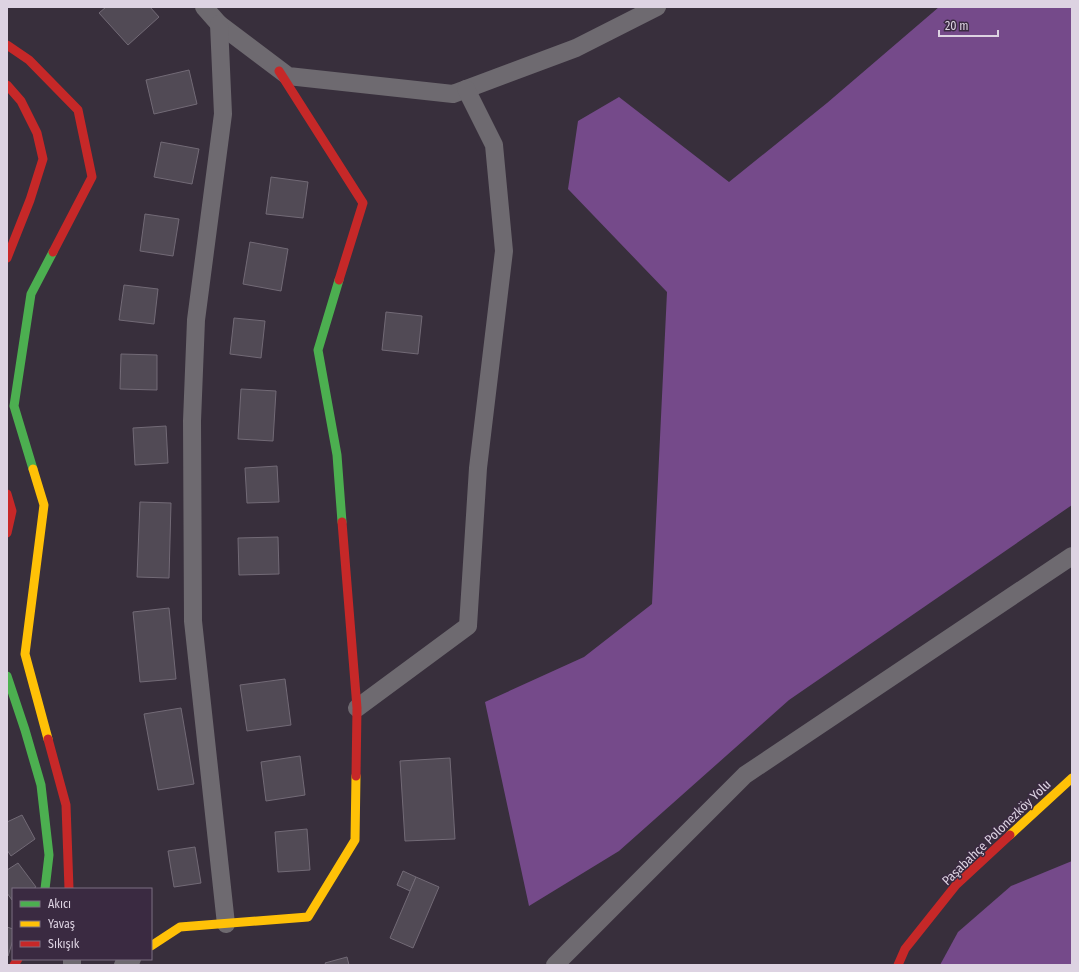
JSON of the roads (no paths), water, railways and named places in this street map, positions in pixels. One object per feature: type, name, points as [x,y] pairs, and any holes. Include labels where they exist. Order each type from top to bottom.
[{"type":"street","points":[[204,7],[219,24],[279,71],[288,76],[453,94],[576,48],[657,7]]},
{"type":"street","points":[[219,24],[223,114],[196,320],[192,421],[193,613],[226,924]]},
{"type":"street","points":[[7,45],[29,60],[78,110],[92,177],[31,294],[14,406],[44,505],[25,654],[66,804],[69,888]]},
{"type":"street","points":[[152,945],[180,927],[308,917],[355,840],[358,708],[337,455],[318,350],[363,203],[279,71]]},
{"type":"street","points":[[7,85],[22,101],[37,133],[43,159],[30,200],[7,258]]},
{"type":"street","points":[[358,708],[468,626],[478,468],[504,251],[494,145],[466,89]]},
{"type":"street","points":[[7,494],[12,511],[7,533]]},
{"type":"street","points":[[555,965],[746,775],[1072,556]]},
{"type":"street","points":[[7,676],[41,785],[49,855],[45,888]]},
{"type":"street","name":"Paşabahçe Polonezköy Yolu","points":[[898,965],[905,949],[956,885],[1072,778]]}]
